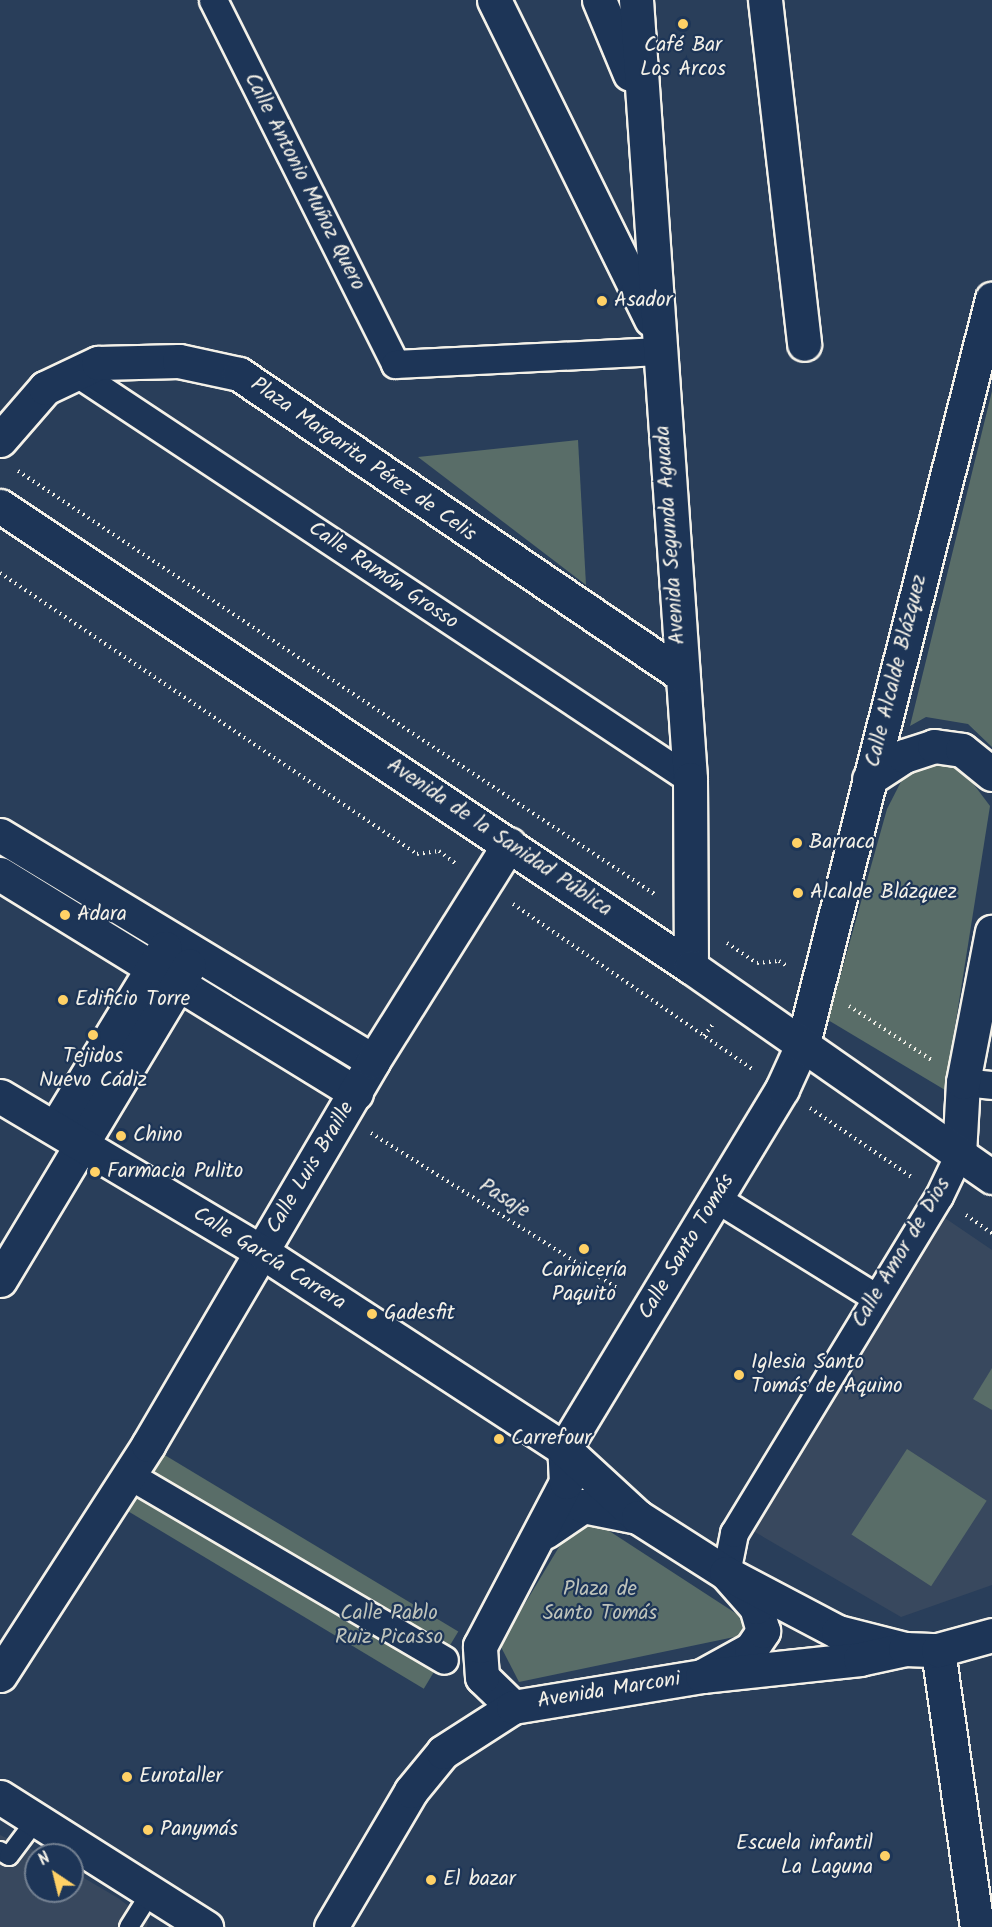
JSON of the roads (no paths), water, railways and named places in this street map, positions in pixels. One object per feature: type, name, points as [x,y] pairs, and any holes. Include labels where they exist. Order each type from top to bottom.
[{"type":"street","name":"Calle Antonio Muñoz Quero","points":[[213,0],[395,364],[658,341]]},
{"type":"street","points":[[494,0],[658,341]]},
{"type":"street","name":"Avenida Segunda Aguada","points":[[599,0],[641,104]]},
{"type":"street","name":"Avenida Segunda Aguada","points":[[636,0],[641,104],[690,780],[693,919],[691,967]]},
{"type":"street","points":[[765,0],[804,344]]},
{"type":"street","name":"Calle Alcalde Blázquez","points":[[803,1043],[816,984],[992,299]]},
{"type":"street","name":"Plaza Margarita Pérez de Celis","points":[[5,452],[45,388],[98,363],[179,361],[239,374],[682,675]]},
{"type":"street","name":"Calle Ramón Grosso","points":[[77,373],[690,780]]},
{"type":"street","name":"Avenida de la Sanidad Pública","points":[[0,507],[509,844],[803,1043],[992,1177]]},
{"type":"street","points":[[869,779],[904,756],[934,746],[962,750],[992,774]]},
{"type":"street","points":[[0,835],[185,944],[374,1061]]},
{"type":"street","name":"Calle Luis Braille","points":[[0,1675],[129,1475],[374,1061],[509,844]]},
{"type":"street","points":[[0,874],[165,976],[349,1104]]},
{"type":"street","points":[[959,1154],[978,1084],[992,932]]},
{"type":"street","points":[[0,1280],[68,1136],[185,944]]},
{"type":"street","name":"Calle Santo Tomás","points":[[564,1449],[782,1089],[803,1043]]},
{"type":"street","name":"Calle García Carrera","points":[[0,1096],[262,1252],[564,1449]]},
{"type":"street","name":"Calle Amor de Dios","points":[[726,1573],[734,1533],[874,1298],[939,1197],[959,1154]]},
{"type":"street","points":[[717,1199],[874,1298]]},
{"type":"street","points":[[564,1449],[638,1517],[726,1573],[838,1632],[905,1649]]},
{"type":"street","points":[[513,1707],[482,1677],[480,1646],[566,1482],[564,1449]]},
{"type":"street","points":[[129,1475],[444,1660]]},
{"type":"street","points":[[540,1535],[583,1506],[638,1517]]},
{"type":"street","points":[[702,1676],[750,1649],[763,1631],[756,1607],[726,1573]]},
{"type":"street","name":"Avenida Marconi","points":[[331,1927],[411,1791],[437,1760],[513,1707],[702,1676],[861,1659],[905,1649],[938,1650],[992,1635]]},
{"type":"street","points":[[938,1650],[977,1927]]},
{"type":"street","points":[[0,1797],[206,1927]]},
{"type":"lane","points":[[0,1851],[9,1856],[36,1820]]},
{"type":"lane","points":[[129,1927],[151,1892]]},
{"type":"place","name":"Café Bar Los Arcos","points":[[683,24]]},
{"type":"place","name":"Asador","points":[[602,301]]},
{"type":"place","name":"Barraca","points":[[797,843]]},
{"type":"place","name":"Alcalde Blázquez","points":[[798,893]]},
{"type":"place","name":"Adara","points":[[65,915]]},
{"type":"place","name":"Edificio Torre","points":[[63,1000]]},
{"type":"place","name":"Tejidos Nuevo Cádiz","points":[[93,1035]]},
{"type":"place","name":"Chino","points":[[121,1136]]},
{"type":"place","name":"Farmacia Pulito","points":[[95,1172]]},
{"type":"place","name":"Carnicería Paquito","points":[[584,1249]]},
{"type":"place","name":"Gadesfit","points":[[372,1314]]},
{"type":"place","name":"Iglesia Santo Tomás de Aquino","points":[[739,1375]]},
{"type":"place","name":"Carrefour","points":[[499,1439]]},
{"type":"place","name":"Eurotaller","points":[[127,1777]]},
{"type":"place","name":"Panymás","points":[[148,1830]]},
{"type":"place","name":"Escuela infantil La Laguna","points":[[885,1856]]},
{"type":"place","name":"El bazar","points":[[431,1880]]},
{"type":"park label","name":"Plaza de Santo Tomás","points":[[600,1602]]},
{"type":"park label","name":"Calle Pablo Ruiz Picasso","points":[[389,1626]]}]
